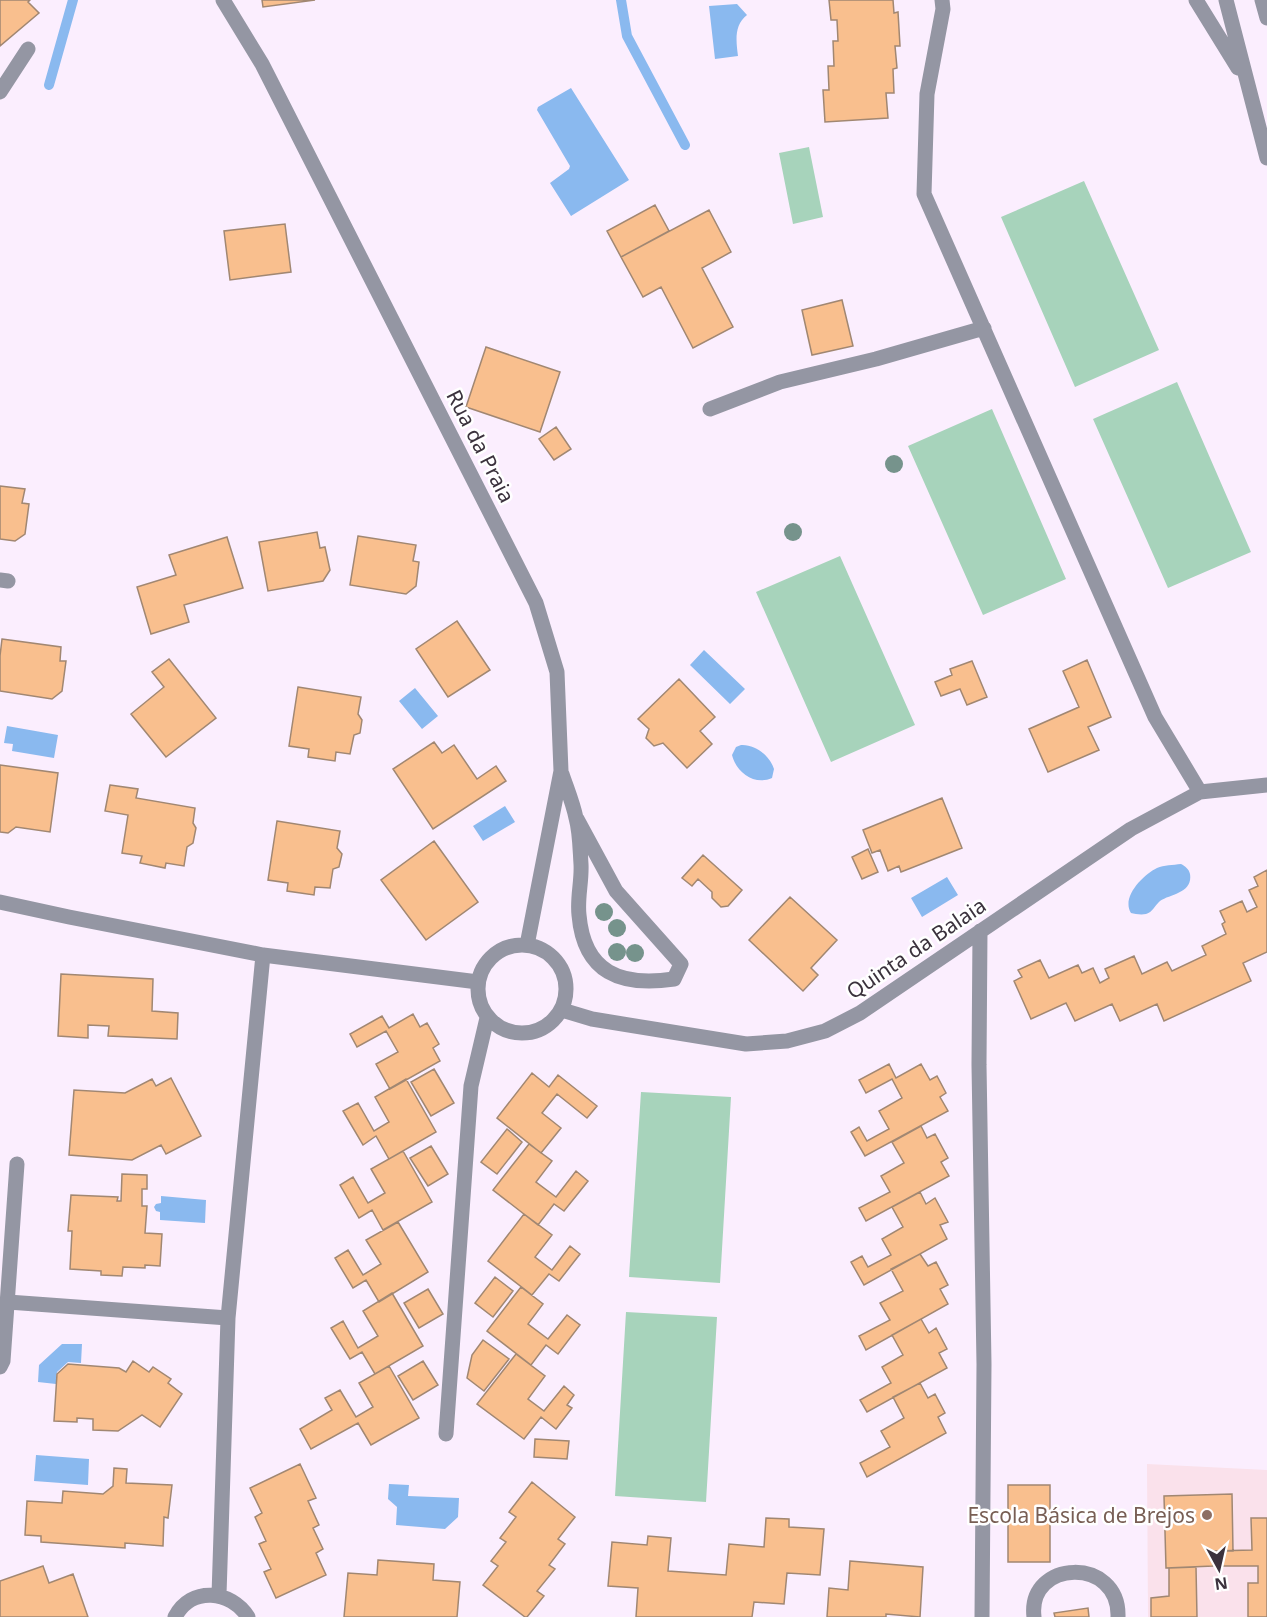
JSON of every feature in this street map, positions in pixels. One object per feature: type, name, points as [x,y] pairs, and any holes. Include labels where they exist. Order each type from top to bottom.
[{"type":"street","name":"Rua da Praia","points":[[223,0],[267,74],[536,603],[557,672],[561,771],[527,945]]},
{"type":"street","points":[[942,0],[943,9],[927,94],[924,194],[1155,717],[1200,792]]},
{"type":"street","points":[[1196,0],[1246,81]]},
{"type":"street","points":[[1226,0],[1267,158]]},
{"type":"street","points":[[1262,0],[1267,18]]},
{"type":"street","points":[[0,92],[28,49]]},
{"type":"street","points":[[710,410],[780,382],[876,359],[984,328]]},
{"type":"street","points":[[561,771],[577,819],[616,891],[681,964],[674,979],[650,983],[622,978],[608,973],[596,962],[584,941],[579,914],[581,866],[577,819]]},
{"type":"street","name":"Quinta da Balaia","points":[[562,1010],[592,1019],[746,1044],[787,1041],[825,1031],[860,1013],[1131,829],[1200,792],[1267,785]]},
{"type":"street","points":[[0,902],[263,955],[478,982]]},
{"type":"street","points":[[980,931],[979,1065],[984,1364],[982,1617]]},
{"type":"street","points":[[527,945],[553,957],[561,968],[566,982],[566,996],[562,1010],[541,1030],[526,1034],[512,1033],[487,1018],[477,995],[478,982],[482,969],[500,950],[527,945]]},
{"type":"street","points":[[219,1595],[228,1318],[263,955]]},
{"type":"street","points":[[446,1434],[471,1086],[487,1018]]},
{"type":"street","points":[[0,1367],[3,1361],[8,1302],[17,1164]]},
{"type":"street","points":[[8,1302],[228,1318]]},
{"type":"street","points":[[1034,1617],[1035,1601],[1041,1587],[1057,1575],[1082,1571],[1099,1578],[1113,1593],[1118,1617]]},
{"type":"street","points":[[176,1617],[185,1604],[195,1597],[207,1594],[219,1595],[231,1600],[242,1608],[248,1617]]},
{"type":"shaded area","name":"Escola Básica de Brejos","points":[[1147,1464],[1267,1470],[1267,1617],[1148,1617]]},
{"type":"green space","points":[[809,147],[823,217],[793,224],[779,153]]},
{"type":"green space","points":[[1084,181],[1159,350],[1075,387],[1001,217]]},
{"type":"green space","points":[[1177,382],[1251,552],[1168,588],[1093,419]]},
{"type":"green space","points":[[992,409],[1066,579],[983,615],[908,446]]},
{"type":"green space","points":[[840,556],[915,725],[831,762],[756,592]]},
{"type":"green space","points":[[641,1092],[731,1097],[720,1283],[629,1277]]},
{"type":"green space","points":[[626,1312],[717,1317],[706,1502],[615,1496]]},
{"type":"water","points":[[737,4],[747,15],[738,28],[738,56],[715,59],[709,6]]},
{"type":"water","points":[[571,88],[629,180],[571,216],[550,183],[570,166],[537,110],[538,107]]},
{"type":"water","points":[[704,650],[745,689],[730,704],[690,665]]},
{"type":"water","points":[[415,688],[438,716],[422,729],[399,701]]},
{"type":"water","points":[[7,726],[58,735],[54,758],[12,751],[13,744],[4,743]]},
{"type":"water","points":[[752,746],[765,755],[774,769],[772,778],[752,779],[737,767],[732,755],[736,747]]},
{"type":"water","points":[[505,806],[515,822],[483,841],[473,826]]},
{"type":"water","points":[[1181,864],[1190,874],[1190,880],[1185,889],[1160,901],[1148,913],[1131,913],[1129,900],[1140,881],[1157,868]]},
{"type":"water","points":[[947,877],[958,895],[922,917],[911,898]]},
{"type":"water","points":[[161,1196],[206,1200],[205,1223],[160,1220],[160,1212],[154,1207],[161,1203]]},
{"type":"water","points":[[62,1344],[82,1344],[81,1363],[68,1362],[57,1372],[56,1384],[38,1382],[39,1365]]},
{"type":"water","points":[[36,1455],[89,1459],[88,1485],[34,1481]]},
{"type":"water","points":[[389,1484],[409,1485],[408,1496],[459,1498],[458,1517],[445,1529],[396,1525],[397,1507],[388,1499]]},
{"type":"building","points":[[0,0],[30,0],[28,2],[39,13],[0,46]]},
{"type":"building","points":[[262,0],[315,0],[263,7]]},
{"type":"building","points":[[829,0],[893,0],[894,13],[898,12],[900,46],[895,46],[897,68],[893,69],[894,93],[886,93],[888,118],[825,122],[823,90],[829,90],[828,66],[834,66],[833,41],[838,41],[837,20],[831,20]]},
{"type":"building","points":[[655,205],[669,231],[621,257],[607,231]]},
{"type":"building","points":[[709,210],[731,252],[702,268],[733,327],[693,348],[661,287],[643,297],[621,257]]},
{"type":"building","points":[[285,224],[291,272],[230,280],[224,231]]},
{"type":"building","points":[[842,300],[853,346],[812,355],[802,310]]},
{"type":"building","points":[[486,347],[560,372],[540,432],[466,407]]},
{"type":"building","points":[[556,427],[571,449],[554,460],[539,439]]},
{"type":"building","points":[[0,486],[25,489],[22,503],[29,504],[25,534],[15,541],[0,539]]},
{"type":"building","points":[[317,532],[320,548],[325,547],[330,570],[323,581],[268,591],[259,542]]},
{"type":"building","points":[[358,536],[416,545],[413,561],[419,562],[416,586],[406,594],[350,585]]},
{"type":"building","points":[[227,537],[243,588],[184,605],[189,622],[151,634],[137,587],[176,575],[169,555]]},
{"type":"building","points":[[457,621],[490,670],[448,697],[416,649]]},
{"type":"building","points":[[2,639],[61,647],[60,661],[66,661],[62,691],[52,699],[0,691]]},
{"type":"building","points":[[169,659],[216,718],[166,757],[131,714],[164,687],[152,672]]},
{"type":"building","points":[[1087,660],[1111,717],[1088,727],[1099,750],[1048,772],[1029,729],[1079,707],[1063,671]]},
{"type":"building","points":[[972,661],[987,697],[967,705],[960,689],[941,696],[935,682],[952,675],[950,669]]},
{"type":"building","points":[[679,679],[715,717],[700,731],[712,744],[687,768],[663,743],[654,746],[646,738],[649,729],[638,719]]},
{"type":"building","points":[[298,687],[361,697],[358,714],[362,720],[360,733],[354,735],[350,754],[336,752],[335,761],[308,757],[309,749],[289,746]]},
{"type":"building","points":[[434,742],[442,753],[454,745],[477,779],[496,766],[506,781],[433,829],[393,769]]},
{"type":"building","points":[[0,765],[58,773],[50,832],[16,827],[8,833],[0,832]]},
{"type":"building","points":[[110,785],[138,789],[136,798],[195,808],[193,823],[196,828],[193,843],[187,847],[184,866],[166,863],[165,868],[140,863],[142,856],[122,853],[128,815],[105,811]]},
{"type":"building","points":[[942,798],[962,848],[901,872],[899,866],[888,871],[880,850],[872,853],[863,830]]},
{"type":"building","points":[[277,821],[340,831],[337,848],[342,854],[339,867],[333,869],[330,888],[315,887],[314,895],[287,891],[288,883],[268,880]]},
{"type":"building","points":[[434,841],[478,902],[426,940],[381,880]]},
{"type":"building","points":[[868,849],[878,872],[862,879],[852,857]]},
{"type":"building","points":[[703,855],[742,890],[728,906],[721,907],[712,898],[712,892],[698,879],[692,886],[682,878]]},
{"type":"building","points":[[1267,870],[1267,952],[1243,963],[1251,981],[1164,1021],[1157,1004],[1120,1021],[1112,1004],[1075,1021],[1066,1003],[1031,1019],[1014,981],[1022,977],[1018,970],[1040,960],[1049,978],[1078,965],[1082,973],[1093,968],[1100,983],[1109,978],[1105,969],[1134,956],[1142,974],[1167,962],[1172,971],[1206,955],[1202,946],[1226,934],[1222,924],[1225,922],[1220,911],[1242,901],[1247,912],[1257,907],[1249,890],[1258,886],[1254,877]]},
{"type":"building","points":[[790,897],[837,940],[811,968],[818,975],[803,991],[749,940]]},
{"type":"building","points":[[61,974],[153,979],[152,1011],[178,1013],[177,1039],[108,1036],[109,1026],[88,1025],[88,1038],[58,1036]]},
{"type":"building","points":[[413,1014],[420,1027],[427,1023],[439,1044],[433,1048],[440,1061],[390,1089],[376,1064],[398,1052],[386,1031],[357,1047],[350,1034],[382,1016],[389,1028]]},
{"type":"building","points":[[889,1064],[896,1078],[921,1064],[930,1080],[937,1076],[946,1093],[940,1097],[948,1111],[865,1156],[851,1132],[859,1127],[867,1141],[889,1129],[879,1111],[902,1098],[892,1079],[866,1093],[859,1080]]},
{"type":"building","points":[[434,1069],[454,1103],[431,1116],[411,1082]]},
{"type":"building","points":[[532,1073],[549,1087],[558,1075],[597,1106],[587,1118],[557,1094],[542,1113],[561,1128],[541,1153],[497,1118]]},
{"type":"building","points":[[171,1078],[201,1136],[166,1154],[161,1145],[132,1160],[69,1155],[74,1090],[125,1093],[152,1079],[156,1086]]},
{"type":"building","points":[[406,1079],[436,1132],[389,1159],[376,1136],[363,1145],[343,1111],[358,1103],[374,1131],[389,1122],[375,1097]]},
{"type":"building","points":[[921,1126],[927,1138],[935,1134],[948,1158],[941,1162],[949,1176],[866,1221],[859,1208],[890,1192],[881,1176],[904,1163],[892,1142]]},
{"type":"building","points":[[507,1129],[522,1142],[497,1174],[481,1162]]},
{"type":"building","points":[[529,1144],[552,1161],[536,1182],[556,1197],[576,1171],[588,1181],[564,1211],[554,1204],[538,1225],[493,1190]]},
{"type":"building","points":[[431,1146],[448,1174],[428,1186],[410,1158]]},
{"type":"building","points":[[403,1151],[432,1202],[383,1230],[372,1210],[359,1218],[340,1185],[353,1177],[368,1203],[385,1193],[371,1169]]},
{"type":"building","points":[[122,1174],[147,1175],[147,1189],[142,1189],[142,1206],[147,1206],[145,1233],[162,1234],[160,1266],[123,1267],[122,1276],[101,1275],[101,1271],[70,1269],[72,1231],[68,1231],[71,1195],[118,1197],[117,1201],[121,1201]]},
{"type":"building","points":[[920,1192],[926,1204],[935,1198],[948,1222],[940,1225],[947,1239],[864,1285],[851,1262],[862,1256],[868,1267],[891,1255],[882,1239],[903,1227],[892,1207]]},
{"type":"building","points":[[524,1214],[552,1235],[535,1257],[552,1270],[570,1246],[580,1254],[559,1281],[549,1274],[532,1295],[488,1261]]},
{"type":"building","points":[[398,1222],[428,1272],[379,1302],[366,1280],[353,1288],[335,1258],[348,1250],[363,1275],[381,1264],[366,1240]]},
{"type":"building","points":[[920,1254],[928,1266],[936,1262],[948,1285],[940,1289],[948,1304],[866,1350],[859,1336],[890,1320],[880,1303],[903,1291],[891,1269]]},
{"type":"building","points":[[495,1277],[513,1291],[493,1317],[475,1303]]},
{"type":"building","points":[[521,1287],[543,1304],[528,1324],[548,1339],[567,1315],[580,1325],[558,1354],[546,1345],[531,1365],[487,1331]]},
{"type":"building","points":[[428,1289],[443,1314],[419,1328],[404,1303]]},
{"type":"building","points":[[392,1293],[423,1346],[375,1374],[362,1352],[350,1359],[331,1328],[343,1321],[358,1348],[378,1336],[363,1311]]},
{"type":"building","points":[[921,1319],[929,1333],[936,1328],[947,1349],[939,1353],[947,1368],[867,1412],[860,1400],[891,1383],[882,1367],[903,1355],[892,1335]]},
{"type":"building","points":[[483,1340],[509,1359],[484,1391],[467,1378],[472,1355]]},
{"type":"building","points":[[516,1354],[545,1376],[528,1399],[544,1411],[564,1386],[574,1395],[567,1405],[572,1408],[556,1429],[541,1417],[524,1439],[477,1404]]},
{"type":"building","points":[[133,1361],[149,1372],[153,1367],[171,1379],[168,1383],[182,1394],[160,1427],[142,1415],[118,1431],[93,1430],[93,1419],[77,1418],[77,1422],[54,1421],[57,1374],[68,1364],[119,1368],[126,1372]]},
{"type":"building","points":[[423,1361],[438,1385],[413,1400],[398,1376]]},
{"type":"building","points":[[389,1366],[419,1418],[371,1445],[358,1423],[311,1449],[300,1429],[332,1410],[325,1398],[340,1390],[356,1417],[373,1407],[359,1383]]},
{"type":"building","points":[[920,1383],[928,1398],[935,1394],[945,1413],[938,1417],[946,1433],[867,1477],[860,1463],[890,1447],[881,1431],[904,1418],[893,1397]]},
{"type":"building","points":[[535,1439],[569,1441],[567,1459],[534,1457]]},
{"type":"building","points":[[300,1464],[316,1498],[308,1501],[319,1525],[313,1528],[323,1549],[316,1553],[326,1575],[276,1598],[264,1572],[271,1569],[259,1544],[266,1541],[255,1517],[262,1513],[250,1488]]},
{"type":"building","points":[[114,1468],[127,1469],[126,1483],[172,1485],[168,1518],[164,1517],[163,1546],[125,1543],[125,1548],[41,1542],[41,1536],[25,1535],[27,1501],[62,1503],[63,1491],[103,1494],[113,1486]]},
{"type":"building","points":[[532,1482],[575,1517],[558,1539],[565,1544],[549,1565],[555,1569],[537,1591],[544,1596],[525,1617],[483,1585],[498,1566],[491,1561],[506,1542],[500,1538],[516,1517],[509,1512]]},
{"type":"building","points":[[1008,1485],[1050,1485],[1050,1562],[1008,1562]]},
{"type":"building","points":[[1232,1494],[1233,1551],[1213,1551],[1213,1566],[1166,1568],[1164,1496]]},
{"type":"building","points":[[766,1518],[789,1519],[789,1527],[824,1529],[820,1575],[787,1573],[784,1604],[754,1602],[752,1617],[636,1617],[638,1588],[608,1586],[612,1542],[647,1545],[648,1536],[671,1538],[668,1571],[726,1575],[729,1544],[764,1547]]},
{"type":"building","points":[[1251,1518],[1267,1518],[1267,1617],[1248,1617],[1248,1583],[1258,1583],[1258,1566],[1213,1566],[1213,1551],[1252,1550]]},
{"type":"building","points":[[378,1560],[434,1564],[433,1580],[460,1582],[457,1617],[344,1617],[348,1573],[377,1575]]},
{"type":"building","points":[[850,1561],[923,1567],[920,1617],[886,1614],[886,1617],[827,1617],[829,1588],[848,1590]]},
{"type":"building","points":[[43,1566],[49,1583],[73,1574],[88,1617],[0,1617],[0,1581]]},
{"type":"building","points":[[1196,1567],[1197,1617],[1151,1617],[1151,1598],[1169,1596],[1169,1568]]},
{"type":"building","points":[[1088,1608],[1089,1617],[1055,1617],[1054,1613]]},
{"type":"waterway","points":[[49,85],[73,0]]},
{"type":"waterway","points":[[621,0],[627,36],[685,145]]},
{"type":"place","name":"Escola Básica de Brejos","points":[[1207,1515]]}]
